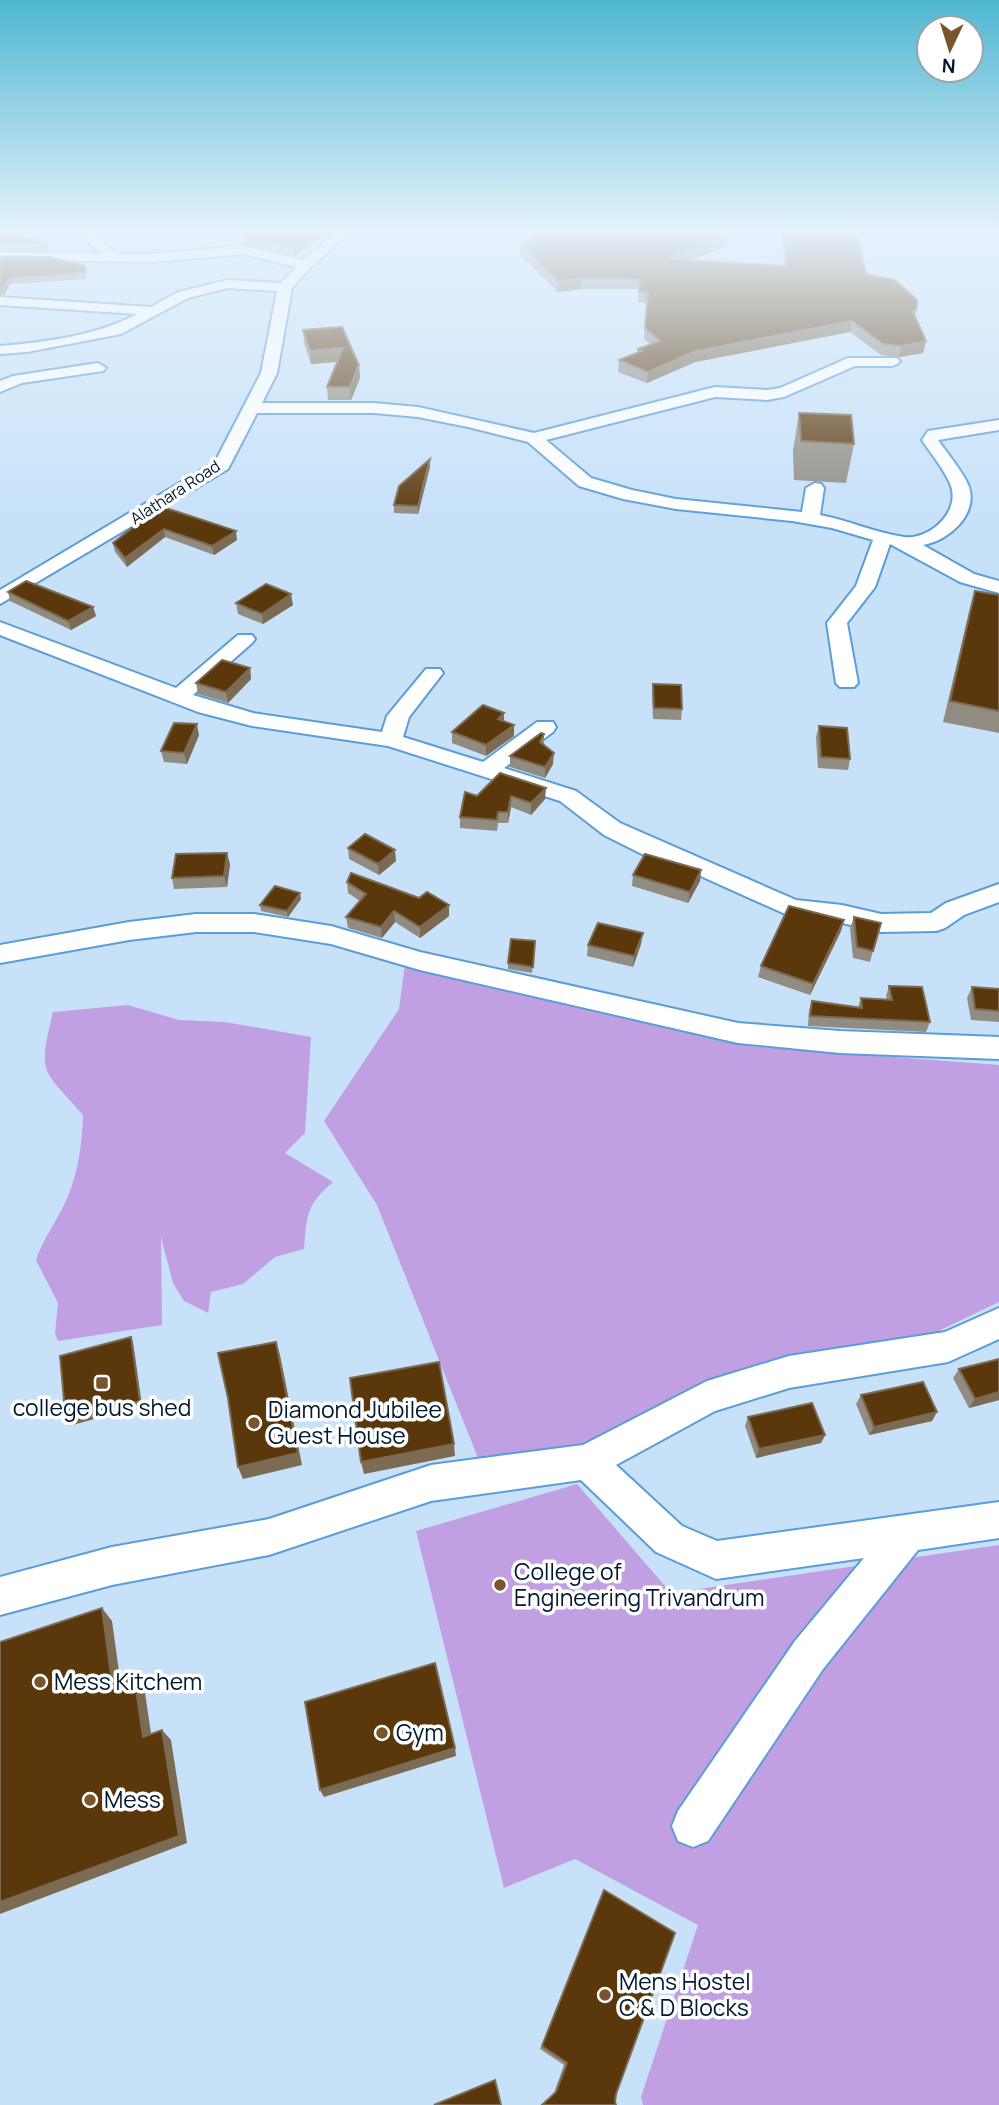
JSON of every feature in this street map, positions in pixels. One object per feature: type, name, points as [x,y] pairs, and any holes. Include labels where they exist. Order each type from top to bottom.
[{"type":"street","points":[[0,350],[27,348],[116,331],[123,327]]},
{"type":"street","name":"Alathara Road","points":[[0,598],[222,465],[269,373],[278,327]]},
{"type":"street","points":[[252,408],[374,408],[418,412],[534,438],[715,392],[778,394],[853,361],[892,361]]},
{"type":"street","points":[[0,387],[18,379],[98,368]]},
{"type":"street","points":[[905,543],[928,539],[942,532],[953,520],[960,506],[960,487],[930,440],[934,435],[999,425]]},
{"type":"street","points":[[534,438],[585,482],[598,487],[676,504],[810,519],[883,537],[905,543],[967,578],[999,587]]},
{"type":"street","points":[[810,519],[815,488]]},
{"type":"street","points":[[847,683],[837,623],[865,587],[883,537]]},
{"type":"street","points":[[0,628],[206,707],[252,719],[391,740],[568,796],[622,834],[792,908],[842,914],[881,923],[936,922],[955,909],[999,893]]},
{"type":"street","points":[[178,697],[245,639]]},
{"type":"street","points":[[391,740],[398,716],[433,673]]},
{"type":"street","points":[[487,770],[545,727]]},
{"type":"street","points":[[0,954],[129,931],[195,923],[254,923],[331,935],[420,961],[737,1033],[840,1042],[999,1048]]},
{"type":"street","points":[[0,1596],[112,1566],[269,1537],[431,1483],[587,1462],[707,1397],[789,1372],[948,1348],[999,1323]]},
{"type":"street","points":[[587,1462],[669,1539],[716,1560],[999,1520]]},
{"type":"street","points":[[694,1826],[809,1655],[908,1532]]},
{"type":"shaded area","points":[[405,964],[749,1046],[999,1065],[999,1302],[930,1335],[787,1356],[699,1386],[582,1446],[478,1458],[377,1205],[324,1121],[399,1009]]},
{"type":"shaded area","points":[[128,1005],[179,1020],[225,1022],[311,1037],[305,1133],[285,1153],[333,1182],[313,1204],[306,1227],[304,1249],[275,1257],[243,1284],[211,1292],[208,1313],[184,1301],[173,1283],[161,1237],[162,1325],[58,1341],[55,1333],[58,1303],[36,1260],[75,1176],[83,1115],[58,1088],[47,1069],[45,1048],[48,1033],[53,1012]]},
{"type":"shaded area","points":[[577,1484],[671,1593],[999,1545],[999,2105],[643,2105],[641,2097],[698,1925],[575,1859],[504,1888],[416,1531]]},
{"type":"building","points":[[342,327],[359,365],[350,387],[327,387],[343,348],[310,351],[303,330]]},
{"type":"building","points":[[820,327],[696,351],[648,372],[619,360],[660,341],[645,328]]},
{"type":"building","points":[[860,327],[920,327],[926,341],[902,346],[883,344]]},
{"type":"building","points":[[799,413],[851,415],[854,444],[801,441]]},
{"type":"building","points":[[430,459],[418,506],[394,505],[399,486]]},
{"type":"building","points":[[160,506],[236,531],[212,546],[164,529],[125,558],[113,543]]},
{"type":"building","points":[[26,581],[93,607],[68,621],[8,592]]},
{"type":"building","points":[[266,584],[291,594],[262,614],[236,603]]},
{"type":"building","points":[[975,591],[999,595],[999,711],[950,701]]},
{"type":"building","points":[[222,660],[250,668],[226,692],[196,683]]},
{"type":"building","points":[[653,684],[681,685],[682,709],[654,708]]},
{"type":"building","points":[[483,705],[504,713],[498,719],[514,725],[486,745],[452,732]]},
{"type":"building","points":[[174,723],[197,724],[184,753],[161,751]]},
{"type":"building","points":[[819,726],[847,728],[850,759],[821,757]]},
{"type":"building","points":[[541,733],[544,734],[540,742],[554,753],[545,767],[510,756]]},
{"type":"building","points":[[500,773],[546,788],[531,803],[511,796],[508,812],[498,812],[497,820],[460,817],[465,792],[477,796]]},
{"type":"building","points":[[365,834],[395,850],[378,864],[348,848]]},
{"type":"building","points":[[227,853],[224,876],[172,878],[176,854]]},
{"type":"building","points":[[645,854],[701,870],[690,892],[633,875]]},
{"type":"building","points":[[351,873],[419,898],[427,892],[449,905],[420,927],[394,911],[381,927],[346,917],[366,894],[347,882]]},
{"type":"building","points":[[275,886],[300,893],[287,911],[260,905]]},
{"type":"building","points":[[789,906],[844,920],[813,984],[761,966]]},
{"type":"building","points":[[854,917],[881,923],[873,951],[857,947]]},
{"type":"building","points":[[598,923],[643,933],[634,956],[588,945]]},
{"type":"building","points":[[511,939],[535,941],[533,967],[508,963]]},
{"type":"building","points":[[889,986],[922,987],[930,1022],[810,1016],[812,1001],[862,1008],[861,998],[892,1000]]},
{"type":"building","points":[[972,987],[999,989],[999,1011],[975,1009]]},
{"type":"building","name":"college bus shed","points":[[131,1337],[140,1401],[66,1422],[60,1356]]},
{"type":"building","name":"Diamond Jubilee Guest House","points":[[276,1342],[298,1453],[238,1467],[218,1353]]},
{"type":"building","points":[[999,1359],[999,1392],[975,1399],[959,1369]]},
{"type":"building","points":[[439,1362],[454,1444],[361,1462],[350,1378]]},
{"type":"building","points":[[923,1382],[937,1412],[874,1427],[861,1395]]},
{"type":"building","points":[[812,1403],[825,1435],[759,1449],[748,1417]]},
{"type":"building","name":"Mess","points":[[102,1608],[112,1682],[134,1675],[143,1737],[162,1730],[179,1836],[0,1902],[0,1642]]},
{"type":"building","name":"Gym","points":[[435,1663],[455,1748],[320,1790],[305,1702]]},
{"type":"building","name":"Mens Hostel C & D Blocks","points":[[604,1890],[675,1933],[616,2094],[616,2105],[542,2105],[556,2092],[567,2063],[542,2046]]},
{"type":"building","points":[[495,2080],[501,2105],[434,2105]]},
{"type":"place","name":"college bus shed","points":[[102,1383]]},
{"type":"place","name":"Diamond Jubilee Guest House","points":[[254,1423]]},
{"type":"place","name":"College of Engineering Trivandrum","points":[[500,1585]]},
{"type":"place","name":"Mess Kitchem","points":[[40,1682]]},
{"type":"place","name":"Gym","points":[[382,1733]]},
{"type":"place","name":"Mess","points":[[90,1800]]},
{"type":"place","name":"Mens Hostel C & D Blocks","points":[[605,1995]]}]
